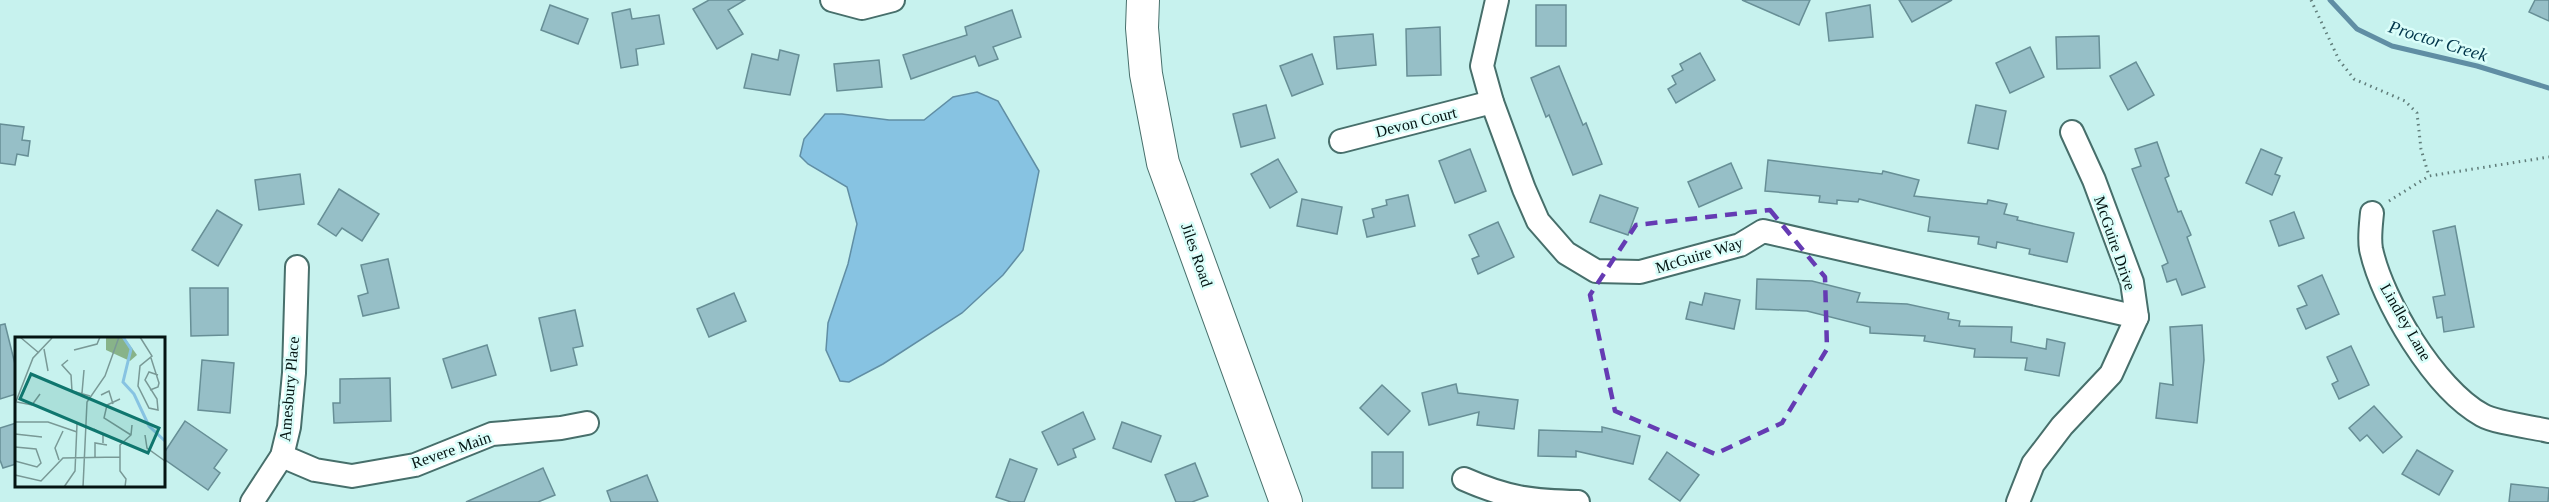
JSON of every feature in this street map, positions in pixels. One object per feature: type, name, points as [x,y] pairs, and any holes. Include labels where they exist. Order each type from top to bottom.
[{"type":"street","points":[[832,0],[862,8],[893,0]]},
{"type":"street","name":"Jiles Road","points":[[1143,0],[1142,28],[1146,74],[1163,163],[1286,502]]},
{"type":"street","name":"McGuire Way","points":[[1497,0],[1482,66],[1492,102],[1538,221],[1566,253],[1596,272],[1640,272],[1740,245],[1763,231],[2137,317]]},
{"type":"street","name":"Devon Court","points":[[1341,141],[1492,102]]},
{"type":"street","name":"McGuire Drive","points":[[2072,132],[2094,180],[2132,282],[2137,317]]},
{"type":"street","name":"Lindley Lane","points":[[2372,213],[2371,248],[2385,293],[2421,355],[2459,398],[2483,416],[2549,431]]},
{"type":"street","name":"Amesbury Place","points":[[252,502],[282,456],[289,427],[294,374],[297,267]]},
{"type":"street","points":[[2018,502],[2033,465],[2062,426],[2111,374],[2137,317]]},
{"type":"street","name":"Revere Main","points":[[282,456],[315,470],[352,476],[415,465],[492,434],[561,428],[587,423]]},
{"type":"street","points":[[1464,479],[1498,494],[1578,502]]},
{"type":"path","points":[[2311,0],[2339,60],[2354,79],[2405,101],[2417,113],[2421,148],[2429,176]]},
{"type":"path","points":[[2372,213],[2429,176],[2549,157]]},
{"type":"highlighted area","points":[[1770,210],[1825,277],[1827,349],[1782,423],[1715,454],[1615,411],[1590,295],[1636,225]]},
{"type":"water","points":[[977,92],[998,101],[1039,171],[1023,250],[1003,275],[962,313],[883,364],[849,382],[840,381],[826,350],[828,323],[848,264],[857,224],[847,187],[808,164],[800,156],[804,139],[825,114],[889,120],[924,120],[953,97]]},
{"type":"building","points":[[709,0],[745,0],[728,10],[743,34],[717,49],[693,9]]},
{"type":"building","points":[[1742,0],[1810,0],[1799,25]]},
{"type":"building","points":[[1899,0],[1952,0],[1912,22]]},
{"type":"building","points":[[2535,0],[2549,0],[2549,21],[2529,12]]},
{"type":"building","points":[[550,5],[588,19],[578,44],[541,30]]},
{"type":"building","points":[[1536,5],[1566,5],[1566,46],[1536,46]]},
{"type":"building","points":[[1870,5],[1873,37],[1829,41],[1826,13]]},
{"type":"building","points":[[630,9],[632,19],[659,15],[664,44],[636,49],[638,65],[621,68],[612,13]]},
{"type":"building","points":[[1012,10],[1021,37],[993,47],[998,59],[979,66],[975,56],[911,79],[903,55],[967,35],[965,27]]},
{"type":"building","points":[[1440,27],[1441,75],[1407,76],[1406,29]]},
{"type":"building","points":[[1373,34],[1376,65],[1337,69],[1334,37]]},
{"type":"building","points":[[2099,36],[2100,68],[2057,69],[2056,37]]},
{"type":"building","points":[[2030,47],[2044,77],[2010,93],[1996,63]]},
{"type":"building","points":[[780,50],[799,55],[790,95],[744,88],[752,54],[778,60]]},
{"type":"building","points":[[1700,53],[1715,80],[1676,103],[1668,89],[1676,84],[1672,76],[1683,70],[1680,64]]},
{"type":"building","points":[[1312,54],[1323,84],[1292,96],[1280,66]]},
{"type":"building","points":[[879,60],[882,87],[837,91],[834,64]]},
{"type":"building","points":[[2136,62],[2154,95],[2128,110],[2110,76]]},
{"type":"building","points":[[1559,66],[1583,125],[1586,123],[1602,164],[1573,175],[1549,115],[1546,117],[1531,78]]},
{"type":"building","points":[[1266,105],[1275,138],[1241,147],[1233,114]]},
{"type":"building","points":[[1976,105],[2006,111],[1998,149],[1968,143]]},
{"type":"building","points":[[0,124],[24,127],[22,140],[30,141],[28,156],[17,154],[15,165],[0,163]]},
{"type":"building","points":[[2157,142],[2169,176],[2165,178],[2178,212],[2181,211],[2191,235],[2187,237],[2205,287],[2182,295],[2176,279],[2167,282],[2162,266],[2168,263],[2132,169],[2141,166],[2135,149]]},
{"type":"building","points":[[1470,149],[1486,191],[1455,203],[1439,161]]},
{"type":"building","points":[[2261,149],[2282,158],[2275,174],[2280,176],[2272,195],[2246,183]]},
{"type":"building","points":[[1278,159],[1297,192],[1270,208],[1251,174]]},
{"type":"building","points":[[1768,160],[1882,174],[1883,171],[1919,180],[1914,196],[1987,204],[1988,200],[2007,204],[2004,214],[2018,217],[2017,220],[2074,233],[2067,262],[2029,254],[2030,249],[1997,242],[1996,248],[1978,244],[1979,237],[1928,231],[1930,217],[1859,199],[1858,202],[1837,200],[1837,204],[1819,202],[1820,196],[1765,191]]},
{"type":"building","points":[[1731,163],[1742,188],[1699,207],[1688,182]]},
{"type":"building","points":[[300,174],[304,204],[259,210],[255,180]]},
{"type":"building","points":[[339,189],[379,214],[362,241],[342,228],[336,236],[318,224]]},
{"type":"building","points":[[1408,195],[1415,226],[1367,237],[1363,220],[1374,217],[1372,209],[1387,205],[1386,200]]},
{"type":"building","points":[[1600,195],[1638,208],[1628,235],[1590,222]]},
{"type":"building","points":[[1302,199],[1342,207],[1337,234],[1297,226]]},
{"type":"building","points":[[217,210],[242,225],[218,266],[192,250]]},
{"type":"building","points":[[2294,212],[2304,238],[2279,246],[2270,221]]},
{"type":"building","points":[[1498,222],[1514,257],[1478,274],[1472,259],[1479,256],[1469,235]]},
{"type":"building","points":[[2455,226],[2474,327],[2444,332],[2442,317],[2437,318],[2433,297],[2445,295],[2433,231]]},
{"type":"building","points":[[388,259],[399,308],[363,316],[358,296],[368,293],[361,265]]},
{"type":"building","points":[[2322,275],[2339,314],[2306,329],[2297,309],[2307,305],[2298,286]]},
{"type":"building","points":[[1757,279],[1812,281],[1860,293],[1857,302],[1907,304],[1949,313],[1948,319],[1960,321],[1959,326],[2012,327],[2011,342],[2046,349],[2047,339],[2065,343],[2059,376],[2025,370],[2027,358],[1974,357],[1975,349],[1924,341],[1925,336],[1870,333],[1870,327],[1807,311],[1756,309]]},
{"type":"building","points":[[190,288],[228,288],[228,335],[191,336]]},
{"type":"building","points":[[734,293],[746,321],[709,337],[697,309]]},
{"type":"building","points":[[1705,293],[1740,300],[1734,329],[1686,319],[1690,302],[1702,305]]},
{"type":"building","points":[[575,310],[583,346],[573,348],[577,365],[551,371],[539,318]]},
{"type":"building","points":[[5,324],[15,364],[15,394],[0,399],[0,325]]},
{"type":"building","points":[[2202,325],[2204,360],[2197,423],[2156,418],[2160,383],[2173,385],[2170,327]]},
{"type":"building","points":[[487,345],[496,375],[452,388],[443,359]]},
{"type":"building","points":[[2351,346],[2369,385],[2339,399],[2332,384],[2338,381],[2327,357]]},
{"type":"building","points":[[202,360],[234,363],[230,413],[198,410]]},
{"type":"building","points":[[390,378],[391,421],[334,423],[333,403],[340,403],[340,379]]},
{"type":"building","points":[[1456,384],[1458,393],[1518,400],[1514,429],[1477,425],[1479,412],[1429,425],[1422,393]]},
{"type":"building","points":[[1382,385],[1410,411],[1388,435],[1360,408]]},
{"type":"building","points":[[2374,406],[2402,437],[2383,453],[2367,435],[2360,441],[2349,428]]},
{"type":"building","points":[[1083,412],[1095,439],[1073,449],[1076,457],[1058,465],[1042,432]]},
{"type":"building","points":[[185,421],[227,450],[214,468],[220,473],[208,490],[165,460],[165,451]]},
{"type":"building","points":[[1122,422],[1161,436],[1151,462],[1113,448]]},
{"type":"building","points":[[15,423],[15,464],[3,468],[0,460],[0,428]]},
{"type":"building","points":[[1602,427],[1640,436],[1633,464],[1576,451],[1576,457],[1538,456],[1539,430],[1602,432]]},
{"type":"building","points":[[2417,450],[2453,471],[2439,495],[2402,474]]},
{"type":"building","points":[[1372,452],[1403,452],[1403,488],[1372,488]]},
{"type":"building","points":[[1667,452],[1699,475],[1680,501],[1649,479]]},
{"type":"building","points":[[1010,459],[1037,469],[1024,502],[1011,502],[996,497]]},
{"type":"building","points":[[1195,463],[1208,496],[1192,502],[1176,502],[1165,475]]},
{"type":"building","points":[[543,468],[555,495],[538,502],[466,502]]},
{"type":"building","points":[[647,475],[658,502],[611,502],[607,491]]},
{"type":"building","points":[[2511,484],[2549,488],[2548,502],[2509,502]]},
{"type":"waterway","name":"Proctor Creek","points":[[2330,0],[2357,29],[2392,46],[2477,66],[2549,88]]}]
